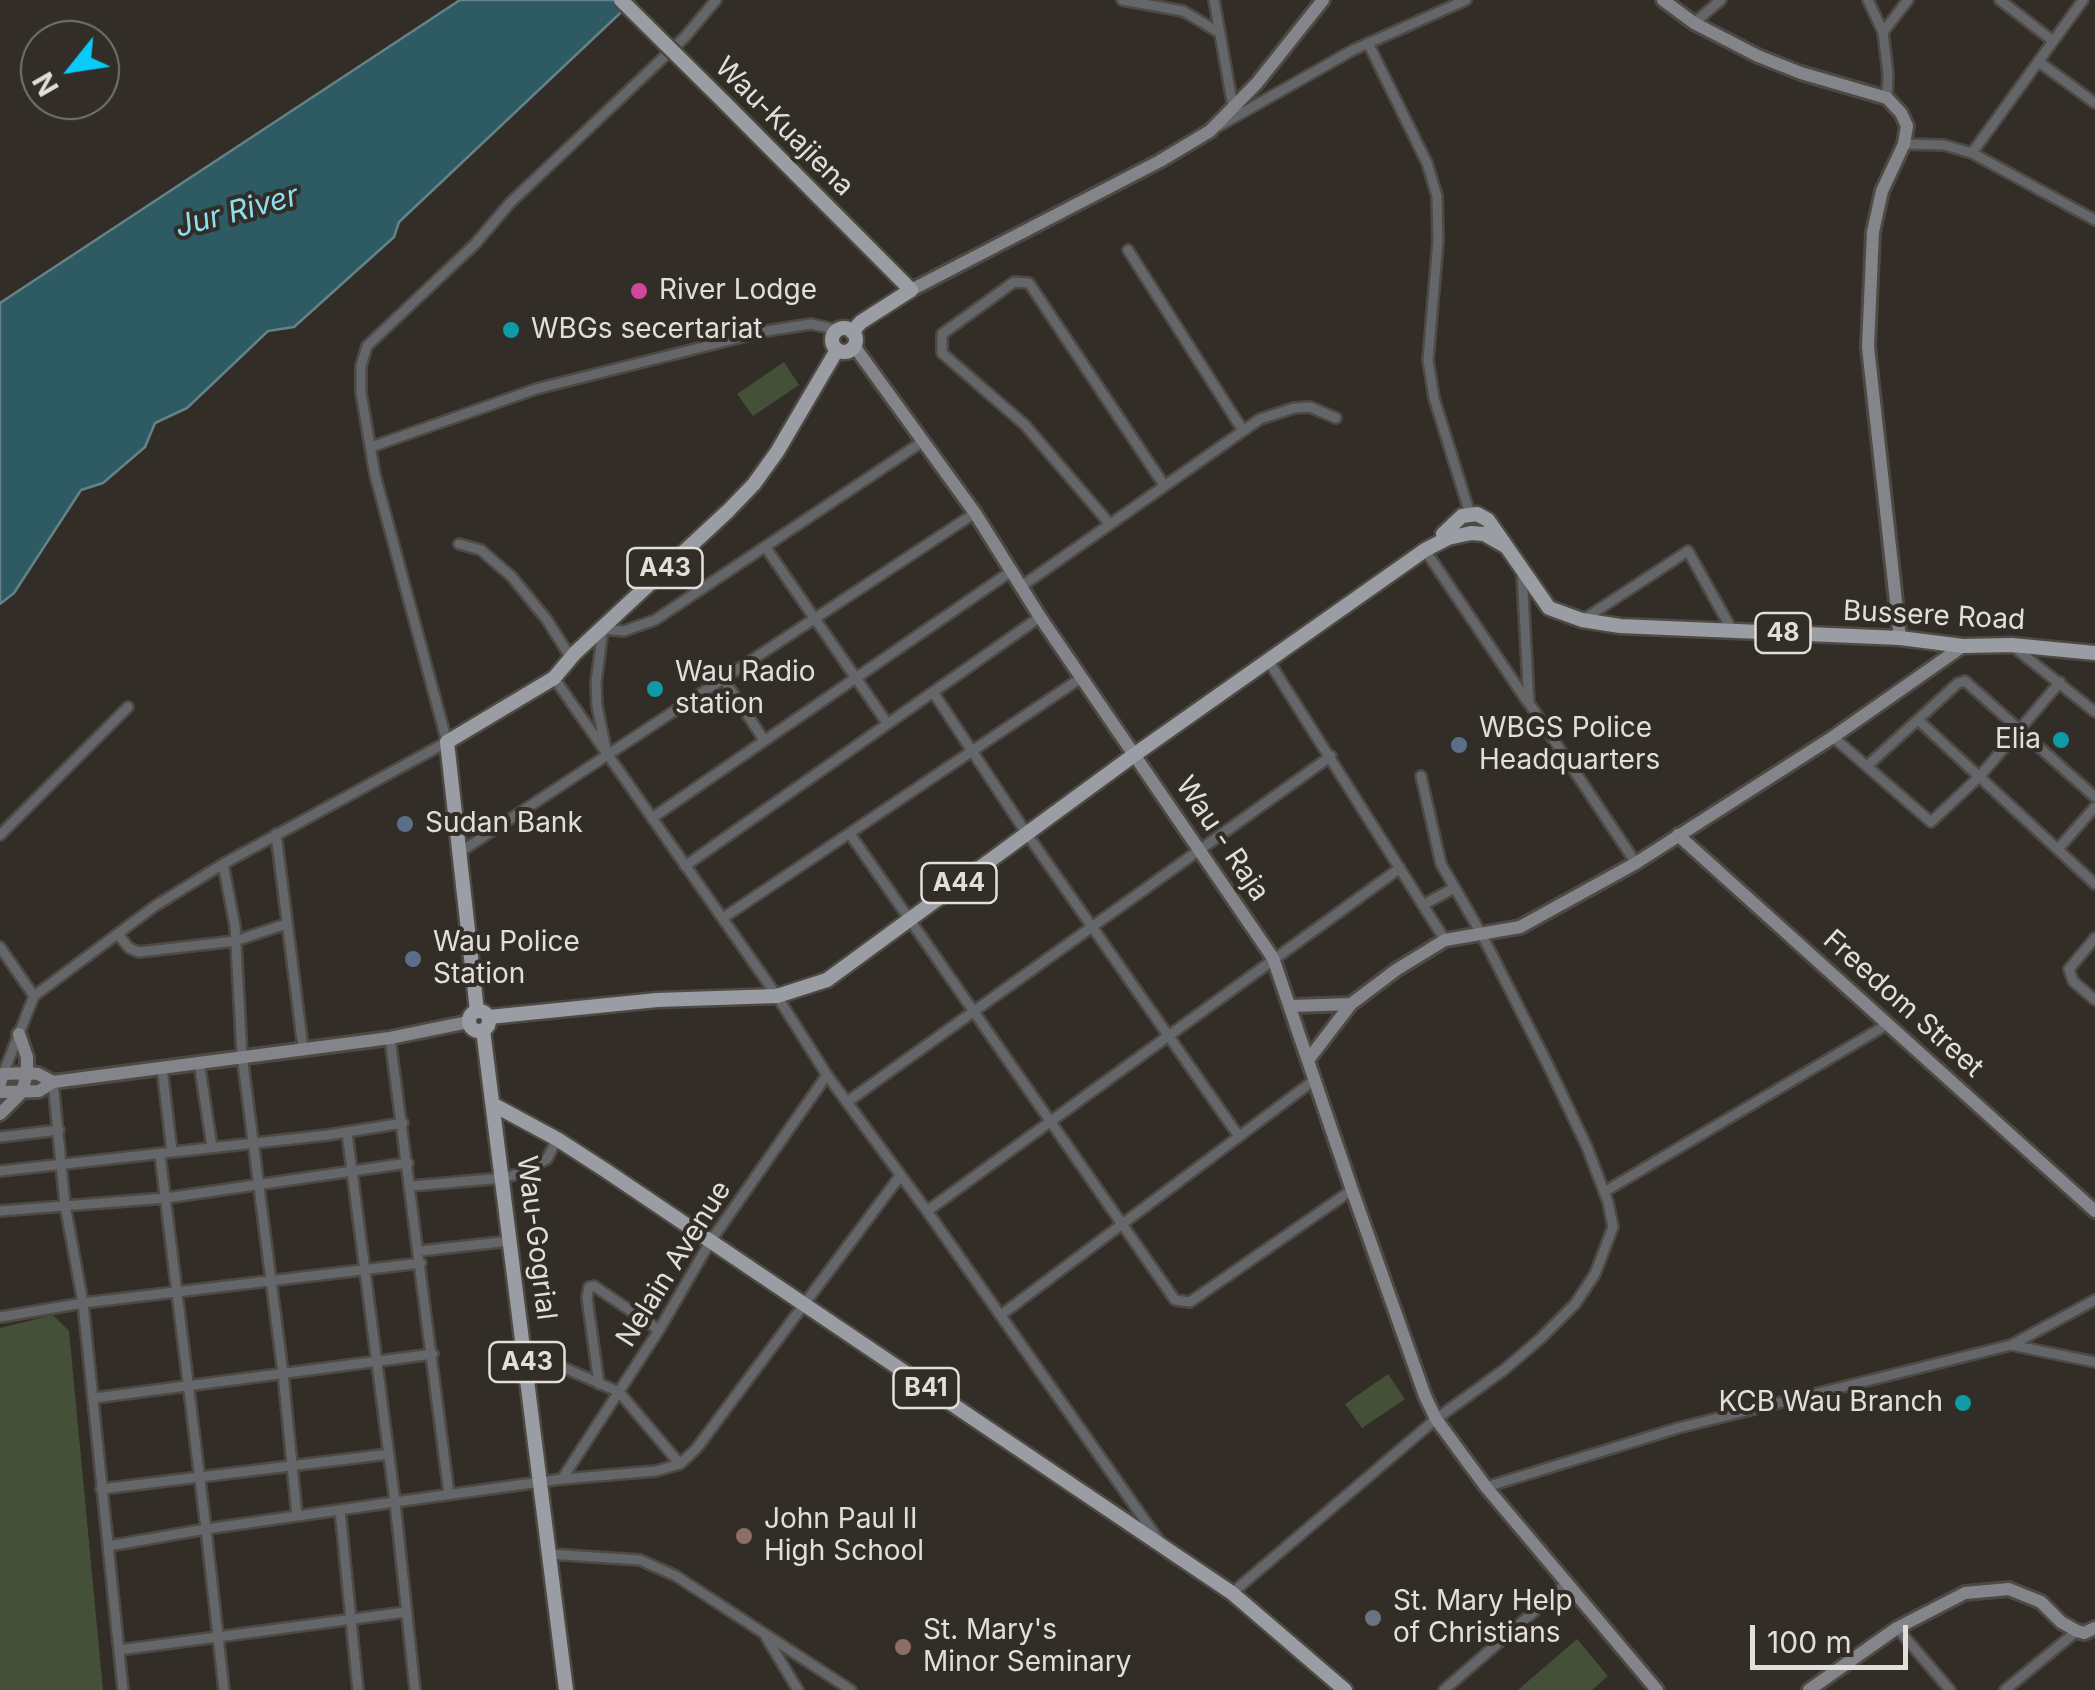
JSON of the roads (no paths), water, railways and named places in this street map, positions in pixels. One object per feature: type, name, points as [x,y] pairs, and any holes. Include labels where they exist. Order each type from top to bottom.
[{"type":"main road","name":"Wau-Kuajiena","points":[[621,0],[910,290]]},
{"type":"main road","points":[[848,336],[861,322],[910,290]]},
{"type":"main road","name":"A43","points":[[447,742],[554,678],[754,484],[838,350],[832,340],[848,336]]},
{"type":"main road","name":"A44","points":[[479,1020],[657,1000],[777,996],[827,980],[1134,755],[1425,550],[1448,538],[1442,534],[1456,520],[1470,514]]},
{"type":"main road","name":"Bussere Road","points":[[1470,514],[1488,520],[1549,608],[1582,620],[1620,626],[1900,638],[1963,646],[2012,645],[2095,653]]},
{"type":"main road","points":[[1448,538],[1484,534],[1505,546]]},
{"type":"main road","name":"Wau-Gogrial","points":[[447,742],[566,1690]]},
{"type":"main road","name":"B41","points":[[494,1105],[557,1139],[1232,1592],[1345,1690]]},
{"type":"street","points":[[2,1078],[34,996],[223,864],[447,742],[370,448],[361,393],[361,366],[367,346],[684,38],[716,0]]},
{"type":"street","points":[[1122,0],[1183,11],[1220,33]]},
{"type":"street","points":[[1214,0],[1233,107]]},
{"type":"street","points":[[1210,131],[1301,31],[1323,0]]},
{"type":"street","points":[[910,290],[1160,161],[1368,43],[1466,0]]},
{"type":"street","points":[[1663,0],[1694,23],[1801,73],[1887,98],[1901,113],[1906,126],[1904,144],[1882,191],[1873,232],[1868,347],[1900,638]]},
{"type":"street","points":[[1694,23],[1721,0]]},
{"type":"street","points":[[1868,0],[1883,32],[1887,98]]},
{"type":"street","points":[[1883,32],[1908,0]]},
{"type":"street","points":[[2000,0],[2053,41]]},
{"type":"street","points":[[1972,153],[2084,0],[2095,6]]},
{"type":"street","points":[[1368,43],[1427,163],[1437,196],[1438,241],[1428,360],[1434,398],[1470,514]]},
{"type":"street","points":[[2039,62],[2095,104]]},
{"type":"street","points":[[1904,144],[1944,146],[1972,153],[2095,220]]},
{"type":"street","points":[[1128,250],[1242,429]]},
{"type":"street","points":[[1109,524],[1025,425],[942,353],[942,334],[1014,282],[1029,283],[1164,484]]},
{"type":"street","points":[[370,448],[536,389],[766,330],[811,324],[848,336]]},
{"type":"street","name":"Wau - Raja","points":[[848,336],[975,512],[1040,617],[1273,958],[1436,1419],[1486,1488],[1657,1690]]},
{"type":"street","points":[[1022,586],[1260,418],[1310,407],[1336,418]]},
{"type":"street","points":[[607,756],[596,694],[603,629],[624,631],[654,620],[922,442]]},
{"type":"street","points":[[459,853],[975,512]]},
{"type":"street","points":[[459,544],[480,550],[512,576],[571,658]]},
{"type":"street","points":[[766,548],[887,723]]},
{"type":"street","points":[[1425,550],[1636,863]]},
{"type":"street","points":[[1582,620],[1688,551],[1732,630]]},
{"type":"street","points":[[652,818],[1013,570]]},
{"type":"street","points":[[1522,572],[1529,704]]},
{"type":"street","points":[[685,866],[1040,617]]},
{"type":"street","points":[[2012,645],[2095,712]]},
{"type":"street","points":[[1308,1060],[1351,1004],[1396,970],[1445,940],[1520,928],[1636,863],[1834,737],[1963,646]]},
{"type":"street","points":[[1268,660],[1445,940]]},
{"type":"street","points":[[554,678],[777,996],[827,1076],[1162,1544]]},
{"type":"street","points":[[723,678],[764,740]]},
{"type":"street","points":[[723,918],[1081,678]]},
{"type":"street","points":[[1867,766],[1958,682],[1965,681],[2095,796]]},
{"type":"street","points":[[1834,737],[1931,822],[1980,776],[2060,682]]},
{"type":"street","points":[[933,692],[1027,834],[1238,1135]]},
{"type":"street","points":[[0,834],[128,707]]},
{"type":"street","points":[[1918,720],[2094,882]]},
{"type":"street","points":[[848,1102],[1331,756]]},
{"type":"street","points":[[1232,1592],[1436,1419],[1505,1369],[1575,1304],[1595,1274],[1613,1228],[1604,1192],[1548,1065],[1434,844],[1421,776]]},
{"type":"street","points":[[2058,850],[2095,807]]},
{"type":"street","points":[[276,834],[303,1048]]},
{"type":"street","points":[[850,834],[1175,1300],[1185,1303],[1352,1190]]},
{"type":"street","name":"Freedom Street","points":[[1678,835],[2095,1211]]},
{"type":"street","points":[[223,864],[235,926],[242,1056],[284,1372],[298,1516]]},
{"type":"street","points":[[927,1211],[1400,868]]},
{"type":"street","points":[[1424,905],[1454,888]]},
{"type":"street","points":[[118,934],[129,948],[139,952],[235,942],[286,924]]},
{"type":"street","points":[[2095,938],[2068,969],[2095,1000]]},
{"type":"street","points":[[0,947],[34,996]]},
{"type":"street","points":[[1292,1006],[1351,1004]]},
{"type":"street","points":[[0,1092],[39,1091],[53,1082],[390,1038],[479,1020]]},
{"type":"street","points":[[1604,1192],[1888,1024]]},
{"type":"street","points":[[0,1114],[22,1092],[28,1073],[19,1034]]},
{"type":"street","points":[[390,1038],[449,1494]]},
{"type":"street","points":[[199,1062],[212,1148]]},
{"type":"street","points":[[162,1068],[172,1152]]},
{"type":"street","points":[[2,1078],[28,1073],[53,1082]]},
{"type":"street","name":"Nelain Avenue","points":[[562,1479],[659,1330],[710,1242],[827,1076]]},
{"type":"street","points":[[1001,1315],[1314,1081]]},
{"type":"street","points":[[53,1082],[66,1206],[94,1398],[123,1690]]},
{"type":"street","points":[[0,1171],[347,1133],[403,1123]]},
{"type":"street","points":[[0,1137],[59,1130]]},
{"type":"street","points":[[347,1133],[368,1270],[415,1690]]},
{"type":"street","points":[[411,1186],[503,1178],[546,1159],[557,1139]]},
{"type":"street","points":[[160,1154],[224,1690]]},
{"type":"street","points":[[0,1211],[166,1198],[408,1163]]},
{"type":"street","points":[[109,1546],[449,1494],[656,1471],[680,1464],[696,1449],[900,1176]]},
{"type":"street","points":[[420,1251],[510,1241]]},
{"type":"street","points":[[0,1317],[83,1303],[421,1263]]},
{"type":"street","points":[[599,1384],[589,1287],[594,1286],[659,1330]]},
{"type":"street","points":[[1486,1488],[1678,1428],[2011,1345],[2095,1300]]},
{"type":"street","points":[[2011,1345],[2095,1362]]},
{"type":"street","points":[[94,1398],[433,1354]]},
{"type":"street","points":[[526,1360],[551,1362],[619,1392],[680,1464]]},
{"type":"street","points":[[101,1489],[389,1454]]},
{"type":"street","points":[[340,1510],[358,1690]]},
{"type":"street","points":[[549,1554],[640,1560],[676,1576],[851,1690]]},
{"type":"street","points":[[1444,1690],[1567,1583]]},
{"type":"street","points":[[1810,1690],[1897,1628],[1964,1593],[2008,1589],[2041,1602],[2061,1622],[2077,1631],[2084,1633],[2095,1628]]},
{"type":"street","points":[[118,1650],[406,1612]]},
{"type":"street","points":[[1897,1628],[1950,1690]]},
{"type":"street","points":[[763,1631],[798,1690]]},
{"type":"street","points":[[2005,1690],[2077,1631]]},
{"type":"water","name":"Jur River","points":[[460,0],[634,0],[399,222],[394,237],[294,327],[268,331],[187,408],[155,423],[145,447],[103,483],[81,490],[14,593],[0,604],[0,303]]},
{"type":"place","name":"River Lodge","points":[[639,291]]},
{"type":"place","name":"WBGs secertariat","points":[[511,330]]},
{"type":"place","name":"Wau Radio station","points":[[655,689]]},
{"type":"place","name":"Elia","points":[[2061,740]]},
{"type":"place","name":"WBGS Police Headquarters","points":[[1459,745]]},
{"type":"place","name":"Sudan Bank","points":[[405,824]]},
{"type":"place","name":"Wau Police Station","points":[[413,959]]},
{"type":"place","name":"KCB Wau Branch","points":[[1963,1403]]},
{"type":"place","name":"John Paul II High School","points":[[744,1536]]},
{"type":"place","name":"St. Mary Help of Christians","points":[[1373,1618]]},
{"type":"place","name":"St. Mary's Minor Seminary","points":[[903,1647]]}]
